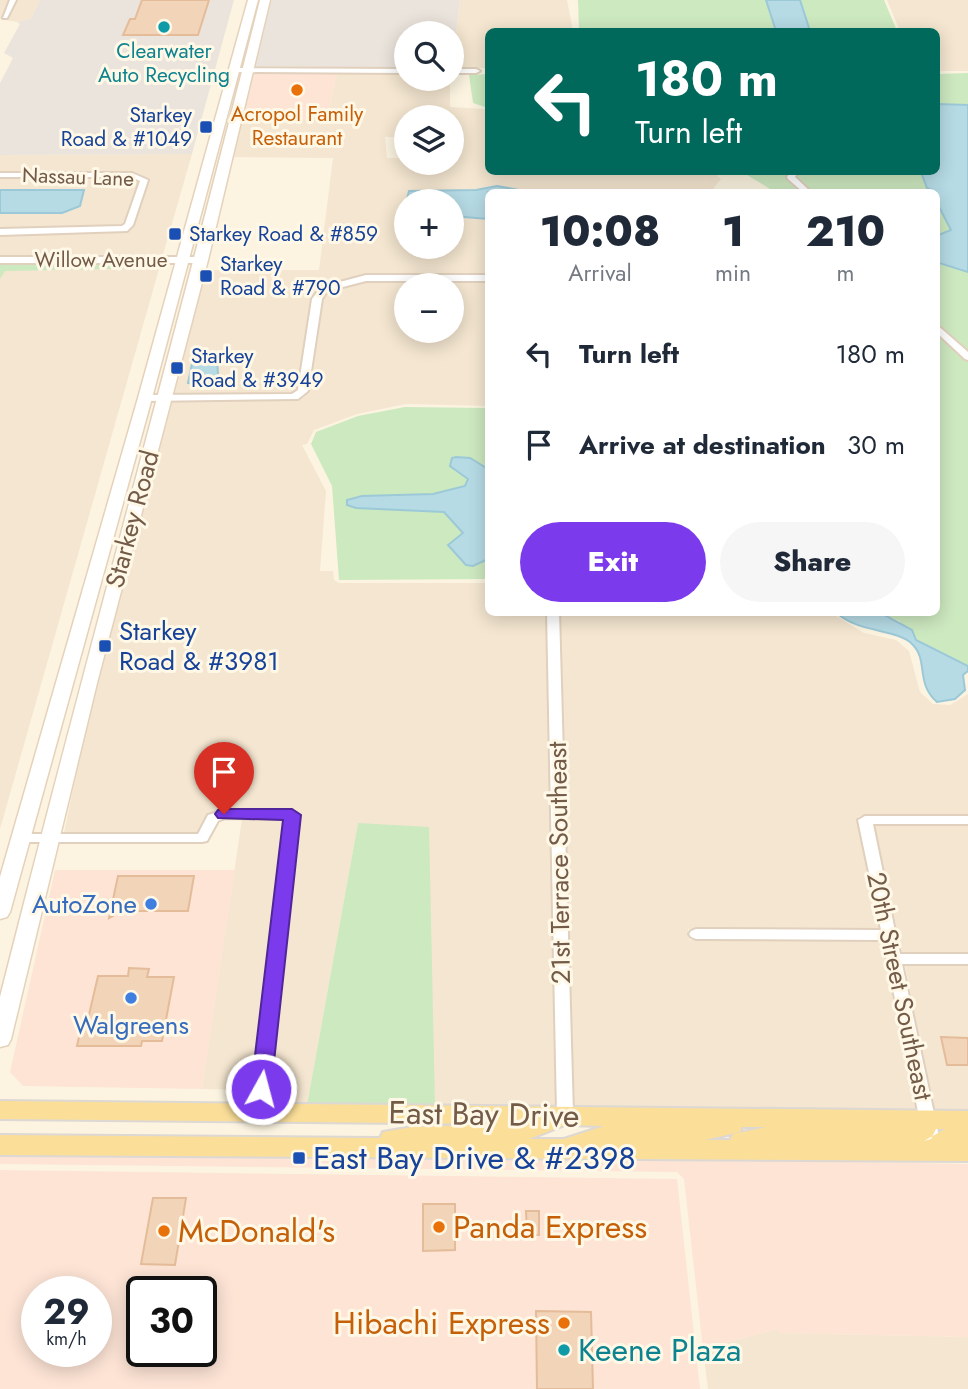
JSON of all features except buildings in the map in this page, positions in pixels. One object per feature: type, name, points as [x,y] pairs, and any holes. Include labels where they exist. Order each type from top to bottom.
[{"type":"main road","name":"Starkey Road","points":[[0,1039],[51,838],[155,398],[183,260],[253,0]]},
{"type":"main road","name":"Starkey Road","points":[[0,912],[155,398],[202,260],[265,0]]},
{"type":"main road","name":"East Bay Drive","points":[[0,1110],[968,1120]]},
{"type":"main road","points":[[350,1148],[418,1134],[520,1132],[545,1126],[565,1114]]},
{"type":"main road","points":[[563,1149],[607,1134],[697,1132],[762,1118]]},
{"type":"main road","points":[[727,1150],[741,1142],[770,1136],[915,1136],[922,1132],[928,1120]]},
{"type":"main road","points":[[934,1151],[950,1137],[968,1133]]},
{"type":"main road","name":"East Bay Drive","points":[[0,1145],[968,1151]]},
{"type":"street","points":[[5,17],[13,0]]},
{"type":"street","points":[[234,70],[394,71]]},
{"type":"street","points":[[464,71],[477,71]]},
{"type":"street","name":"Nassau Lane","points":[[0,175],[141,176],[144,180],[133,214],[124,229]]},
{"type":"street","points":[[792,175],[791,177],[804,189]]},
{"type":"street","points":[[0,232],[124,229]]},
{"type":"street","name":"Willow Avenue","points":[[0,260],[202,260]]},
{"type":"street","points":[[155,398],[294,397],[303,391],[317,299],[324,289],[342,282],[392,277],[485,278]]},
{"type":"street","points":[[940,331],[968,357]]},
{"type":"street","name":"21st Terrace Southeast","points":[[552,616],[565,1114]]},
{"type":"street","points":[[21,838],[202,838],[213,818],[224,814],[292,815],[258,1112]]},
{"type":"street","name":"20th Street Southeast","points":[[934,1151],[866,820],[968,820]]},
{"type":"street","points":[[696,934],[891,935]]},
{"type":"street","points":[[896,959],[968,959]]},
{"type":"shaded area","points":[[0,0],[40,0],[31,19],[17,22],[0,19]]},
{"type":"shaded area","points":[[40,0],[234,0],[192,154],[0,155],[0,83],[13,58],[4,53],[20,24],[17,22],[31,19]]},
{"type":"shaded area","points":[[269,0],[460,0],[457,21],[394,21],[394,68],[253,66]]},
{"type":"shaded area","points":[[460,0],[567,0],[572,28],[485,28],[485,68],[464,68],[464,21],[458,21]]},
{"type":"shaded area","points":[[887,0],[968,0],[968,71],[940,71],[940,28],[899,28]]},
{"type":"shaded area","points":[[252,72],[337,72],[327,120],[241,119]]},
{"type":"shaded area","points":[[337,72],[394,73],[394,91],[450,91],[450,105],[394,105],[394,137],[385,137],[387,158],[394,158],[394,175],[464,175],[464,108],[485,110],[485,175],[716,175],[721,179],[713,189],[485,189],[485,191],[394,189],[394,259],[464,259],[464,217],[485,219],[485,276],[464,276],[464,273],[394,273],[340,280],[319,288],[312,299],[297,390],[291,394],[170,395],[204,270],[319,270],[333,158],[231,157],[241,119],[327,120]]},
{"type":"shaded area","points":[[192,154],[162,258],[0,258],[0,213],[62,213],[84,191],[0,190],[0,155]]},
{"type":"shaded area","points":[[0,262],[161,262],[0,829]]},
{"type":"shaded area","points":[[366,280],[394,280],[394,343],[464,343],[464,281],[485,281],[485,406],[406,404],[357,414],[314,430],[307,444],[302,445],[326,491],[320,571],[333,571],[334,580],[339,583],[485,583],[485,616],[546,616],[557,1108],[435,1106],[358,823],[307,1105],[267,1105],[299,815],[293,810],[225,809],[206,817],[198,833],[64,833],[95,683],[169,400],[298,399],[308,391],[321,300],[328,290]]},
{"type":"shaded area","points":[[558,616],[836,616],[864,633],[896,640],[909,651],[920,692],[933,704],[950,705],[968,694],[968,815],[858,816],[882,930],[688,929],[689,940],[885,941],[918,1113],[573,1108]]},
{"type":"shaded area","points":[[242,819],[285,820],[253,1090],[202,1089]]},
{"type":"shaded area","points":[[874,825],[968,825],[968,953],[902,953]]},
{"type":"shaded area","points":[[55,870],[235,870],[202,1089],[23,1086],[10,1072]]},
{"type":"shaded area","points":[[905,965],[968,965],[968,1113],[934,1113]]},
{"type":"shaded area","points":[[0,1152],[566,1156],[968,1164],[968,1337],[778,1333],[777,1329],[703,1349],[684,1179],[677,1172],[0,1164]]},
{"type":"shaded area","name":"Keene Plaza","points":[[0,1170],[677,1179],[700,1389],[0,1389]]},
{"type":"shaded area","points":[[777,1329],[779,1333],[968,1337],[968,1389],[708,1389],[703,1349]]},
{"type":"green space","points":[[578,0],[884,0],[896,28],[579,28]]},
{"type":"green space","points":[[968,73],[968,666],[916,639],[899,621],[888,616],[940,616],[940,189],[770,189],[747,175],[940,175],[940,74]]},
{"type":"green space","points":[[485,74],[485,107],[473,103],[469,75]]},
{"type":"green space","points":[[160,264],[159,268],[5,271],[0,279],[0,265]]},
{"type":"green space","points":[[405,407],[485,408],[485,579],[339,580],[332,486],[311,444],[316,432],[358,416]]},
{"type":"green space","points":[[358,823],[429,827],[435,1106],[307,1105]]},
{"type":"water","points":[[766,0],[800,0],[809,28],[775,28]]},
{"type":"water","points":[[940,104],[968,105],[968,272],[940,263],[940,234],[951,230],[940,209],[940,189],[927,188],[922,175],[940,175]]},
{"type":"water","points":[[497,186],[514,189],[485,189],[485,219],[464,217],[464,190]]},
{"type":"water","points":[[0,190],[84,190],[80,206],[62,213],[0,213]]},
{"type":"water","points":[[194,354],[217,359],[218,375],[208,387],[188,383]]},
{"type":"water","points":[[452,458],[470,458],[485,467],[485,560],[473,566],[466,565],[448,545],[463,533],[444,512],[356,508],[347,505],[347,500],[362,496],[433,494],[465,486],[468,479],[450,466]]},
{"type":"water","points":[[842,616],[886,616],[912,630],[916,640],[968,666],[968,671],[963,675],[965,690],[955,699],[937,702],[926,687],[920,657],[912,644],[906,639]]},
{"type":"place","name":"Clearwater Auto Recycling","points":[[164,27]]},
{"type":"place","name":"Acropol Family Restaurant","points":[[297,90]]},
{"type":"place","name":"Starkey Road & #1049","points":[[206,127]]},
{"type":"place","name":"Starkey Road & #859","points":[[175,234]]},
{"type":"place","name":"Starkey Road & #790","points":[[206,276]]},
{"type":"place","name":"Starkey Road & #3949","points":[[177,368]]},
{"type":"place","name":"Starkey Road & #3981","points":[[105,646]]},
{"type":"place","name":"AutoZone","points":[[151,904]]},
{"type":"place","name":"Walgreens","points":[[131,998]]},
{"type":"place","name":"East Bay Drive & #2398","points":[[299,1158]]},
{"type":"place","name":"Panda Express","points":[[439,1227]]},
{"type":"place","name":"McDonald's","points":[[164,1231]]},
{"type":"place","name":"Hibachi Express","points":[[564,1323]]},
{"type":"place","name":"Keene Plaza","points":[[564,1350]]},
{"type":"route","points":[[224,814],[292,815],[261,1089]]}]
